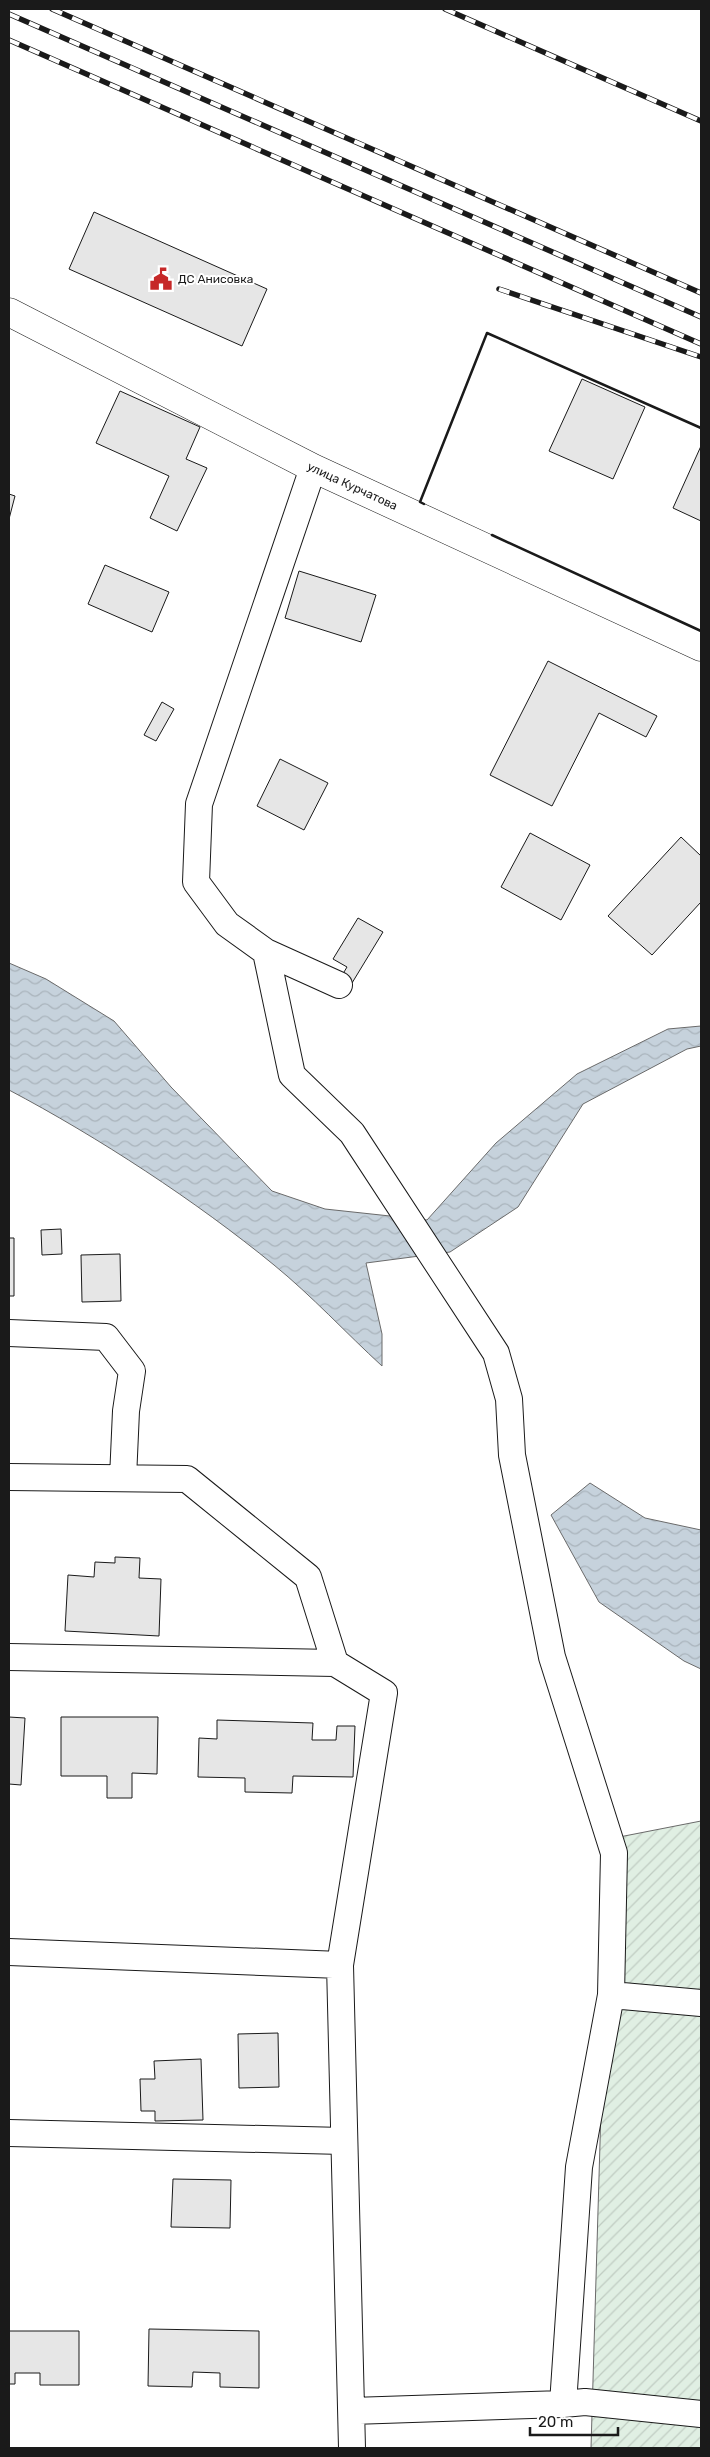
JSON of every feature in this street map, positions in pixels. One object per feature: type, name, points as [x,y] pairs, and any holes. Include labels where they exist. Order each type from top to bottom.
[{"type":"street","name":"улица Курчатова","points":[[9,312],[313,468],[701,647]]},
{"type":"street","points":[[313,468],[199,804],[196,882],[226,924],[266,952],[339,985]]},
{"type":"street","points":[[266,952],[292,1075],[352,1133],[496,1353],[509,1399],[512,1455],[552,1657],[614,1853],[611,1995],[579,2167],[563,2404]]},
{"type":"street","points":[[9,1333],[106,1337],[132,1371],[126,1411],[123,1478]]},
{"type":"street","points":[[9,1477],[187,1479],[308,1577],[335,1663]]},
{"type":"street","points":[[9,1658],[335,1663],[384,1693],[340,1965],[352,2448]]},
{"type":"street","points":[[9,1952],[340,1965]]},
{"type":"street","points":[[611,1995],[701,2003]]},
{"type":"street","points":[[9,2133],[343,2141]]},
{"type":"street","points":[[352,2411],[585,2402],[701,2414]]},
{"type":"green space","points":[[701,1821],[701,2448],[591,2448],[609,1839]]},
{"type":"water","points":[[9,963],[46,979],[114,1021],[171,1087],[272,1191],[325,1209],[427,1220],[496,1143],[577,1074],[668,1029],[701,1026],[701,1046],[687,1049],[583,1104],[518,1207],[450,1252],[366,1263],[382,1334],[382,1366],[288,1277],[212,1217],[111,1149],[9,1090]]},
{"type":"water","points":[[590,1483],[645,1518],[701,1530],[701,1669],[684,1661],[599,1602],[551,1515]]},
{"type":"building","points":[[94,212],[267,289],[242,346],[69,269]]},
{"type":"building","points":[[582,379],[645,407],[613,479],[549,451]]},
{"type":"building","points":[[120,391],[200,427],[186,459],[207,468],[177,531],[150,518],[169,476],[96,443]]},
{"type":"building","points":[[701,446],[701,521],[673,508]]},
{"type":"building","points":[[9,494],[15,496],[9,519]]},
{"type":"building","points":[[105,565],[169,592],[152,632],[88,604]]},
{"type":"building","points":[[299,571],[376,595],[361,642],[285,618]]},
{"type":"building","points":[[548,661],[657,716],[646,737],[599,713],[552,806],[490,775]]},
{"type":"building","points":[[162,702],[174,709],[156,741],[144,735]]},
{"type":"building","points":[[280,759],[328,783],[304,830],[257,806]]},
{"type":"building","points":[[530,833],[590,865],[561,920],[501,887]]},
{"type":"building","points":[[681,837],[701,856],[701,902],[652,955],[608,916]]},
{"type":"building","points":[[358,918],[383,932],[352,983],[341,977],[347,967],[333,959]]},
{"type":"building","points":[[61,1229],[62,1254],[42,1255],[41,1230]]},
{"type":"building","points":[[9,1238],[14,1238],[14,1296],[9,1296]]},
{"type":"building","points":[[120,1254],[121,1301],[82,1302],[81,1255]]},
{"type":"building","points":[[115,1557],[140,1558],[139,1578],[161,1579],[159,1636],[65,1631],[68,1575],[94,1577],[95,1562],[115,1563]]},
{"type":"building","points":[[9,1717],[25,1718],[21,1785],[9,1784]]},
{"type":"building","points":[[61,1717],[158,1717],[157,1774],[132,1773],[132,1798],[107,1798],[107,1776],[61,1776]]},
{"type":"building","points":[[217,1720],[313,1723],[312,1740],[336,1740],[337,1726],[355,1726],[353,1777],[293,1776],[292,1793],[245,1792],[245,1778],[198,1777],[199,1738],[217,1739]]},
{"type":"building","points":[[278,2033],[279,2087],[239,2088],[238,2034]]},
{"type":"building","points":[[201,2059],[203,2120],[155,2121],[155,2111],[141,2111],[140,2079],[155,2079],[154,2061]]},
{"type":"building","points":[[173,2179],[231,2180],[230,2228],[171,2227]]},
{"type":"building","points":[[149,2329],[259,2331],[259,2388],[220,2387],[220,2373],[193,2372],[192,2387],[148,2386]]},
{"type":"building","points":[[9,2331],[79,2331],[79,2385],[40,2385],[40,2373],[15,2373],[15,2384],[9,2384]]},
{"type":"railway","points":[[52,9],[701,293]]},
{"type":"railway","points":[[445,9],[701,121]]},
{"type":"railway","points":[[9,14],[701,317]]},
{"type":"railway","points":[[9,40],[701,344]]},
{"type":"railway","points":[[499,289],[701,357]]},
{"type":"wall","points":[[424,504],[420,502],[487,333],[701,428]]},
{"type":"wall","points":[[492,535],[701,631]]},
{"type":"place","name":"ДС Анисовка","points":[[161,279]]}]
